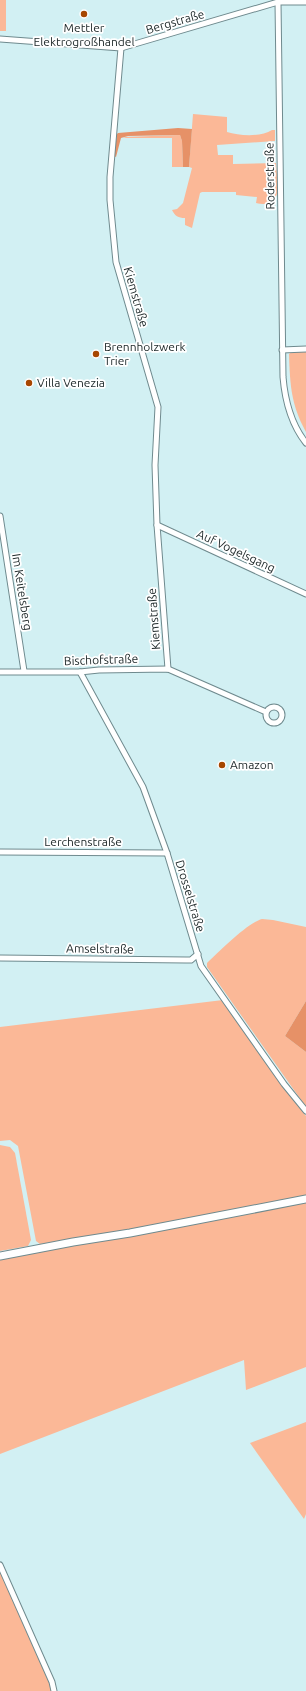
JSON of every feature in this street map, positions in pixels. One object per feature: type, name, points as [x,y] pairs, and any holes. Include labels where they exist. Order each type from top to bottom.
[{"type":"main road","points":[[0,1256],[306,1199]]},
{"type":"street","name":"Bergstraße","points":[[0,39],[121,48],[278,2],[306,2]]},
{"type":"street","name":"Roderstraße","points":[[278,2],[282,350],[284,389],[287,405],[296,428],[306,443]]},
{"type":"street","name":"Kiemstraße","points":[[121,48],[110,177],[110,200],[116,262],[158,407],[155,465],[157,525],[168,669]]},
{"type":"street","points":[[282,350],[306,349]]},
{"type":"street","name":"Im Keitelsberg","points":[[0,516],[24,672]]},
{"type":"street","name":"Auf Vogelsgang","points":[[157,525],[306,594]]},
{"type":"street","name":"Bischofstraße","points":[[0,672],[80,672],[99,670],[168,669],[266,712]]},
{"type":"street","name":"Drosselstraße","points":[[80,672],[143,787],[167,853],[201,966],[284,1084],[306,1111]]},
{"type":"street","name":"Lerchenstraße","points":[[0,852],[167,853]]},
{"type":"street","name":"Amselstraße","points":[[0,958],[191,960],[198,954]]},
{"type":"street","points":[[0,1565],[52,1682],[54,1691]]},
{"type":"shaded area","points":[[0,0],[6,0],[6,31],[0,31]]},
{"type":"shaded area","points":[[193,114],[227,117],[227,132],[232,133],[256,135],[275,130],[275,141],[217,145],[218,155],[233,155],[233,164],[276,163],[278,185],[275,198],[272,202],[265,204],[256,203],[257,197],[236,195],[236,192],[202,192],[200,193],[192,228],[185,225],[185,218],[174,214],[172,210],[177,209],[183,203],[192,168],[189,167]]},
{"type":"shaded area","points":[[178,128],[192,129],[189,167],[183,167],[182,141],[180,135],[128,136],[121,138],[116,157],[114,156],[118,133]]},
{"type":"shaded area","points":[[180,135],[182,141],[183,167],[172,167],[172,138],[123,137]]},
{"type":"shaded area","points":[[292,352],[306,352],[306,432],[297,413],[292,394],[289,354]]},
{"type":"shaded area","points":[[262,919],[306,927],[306,1001],[285,1036],[306,1052],[306,1107],[207,967],[207,963],[233,938],[249,926]]},
{"type":"shaded area","points":[[223,1000],[265,1061],[306,1116],[306,1197],[174,1222],[40,1244],[36,1241],[18,1146],[10,1140],[0,1141],[0,1027]]},
{"type":"shaded area","points":[[306,1001],[306,1052],[285,1036]]},
{"type":"shaded area","points":[[0,1145],[10,1147],[15,1153],[31,1240],[28,1246],[0,1251]]},
{"type":"shaded area","points":[[306,1202],[306,1367],[246,1390],[244,1360],[0,1454],[0,1258]]},
{"type":"shaded area","points":[[306,1422],[306,1514],[304,1519],[250,1443]]},
{"type":"shaded area","points":[[0,1570],[50,1683],[53,1691],[0,1691]]},
{"type":"place","name":"Mettler Elektrogroßhandel","points":[[84,14]]},
{"type":"place","name":"Brennholzwerk Trier","points":[[96,354]]},
{"type":"place","name":"Villa Venezia","points":[[29,383]]},
{"type":"place","name":"Amazon","points":[[222,765]]}]
